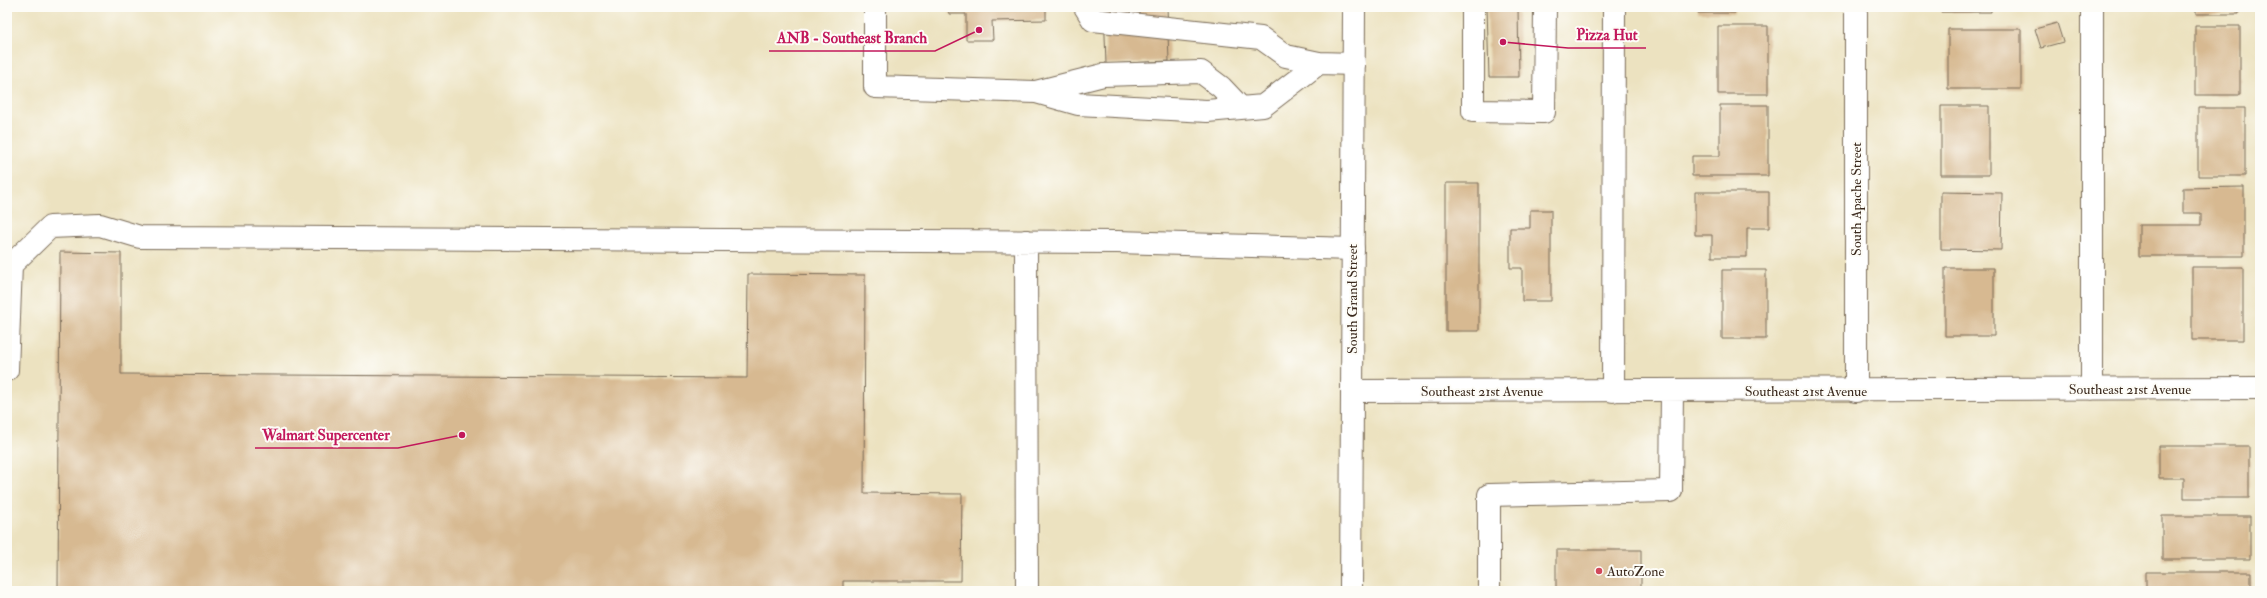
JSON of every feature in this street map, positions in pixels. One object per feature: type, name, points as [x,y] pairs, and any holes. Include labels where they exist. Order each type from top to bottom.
[{"type":"street","points":[[875,7],[875,87],[1036,92],[1078,104],[1207,111],[1263,106],[1319,62]]},
{"type":"street","points":[[1084,7],[1093,20],[1261,38],[1286,56],[1319,62],[1354,64]]},
{"type":"street","name":"South Grand Street","points":[[1350,591],[1354,7]]},
{"type":"street","points":[[1473,7],[1473,111],[1544,112],[1545,7]]},
{"type":"street","points":[[1613,391],[1614,7]]},
{"type":"street","name":"South Apache Street","points":[[1856,7],[1856,391]]},
{"type":"street","points":[[2092,7],[2092,389]]},
{"type":"street","points":[[1036,92],[1103,75],[1201,72],[1220,87],[1241,108]]},
{"type":"street","points":[[7,370],[11,265],[50,227],[100,225],[140,237],[1026,241],[1117,242],[1352,249]]},
{"type":"street","points":[[1026,241],[1027,591]]},
{"type":"street","name":"Southeast 21st Avenue","points":[[1352,391],[1856,391],[2260,388]]},
{"type":"street","points":[[1488,591],[1488,495],[1671,491],[1672,391]]},
{"type":"building","points":[[948,7],[1046,7],[1046,20],[992,21],[993,40],[966,40],[966,14],[949,14]]},
{"type":"building","points":[[1104,7],[1167,7],[1169,61],[1106,64]]},
{"type":"building","points":[[1487,7],[1518,7],[1519,77],[1489,77]]},
{"type":"building","points":[[1698,7],[1735,7],[1735,13],[1698,13]]},
{"type":"building","points":[[1941,7],[1991,7],[1991,12],[1941,12]]},
{"type":"building","points":[[2196,7],[2239,7],[2239,14],[2196,14]]},
{"type":"building","points":[[2057,23],[2063,42],[2041,48],[2035,29]]},
{"type":"building","points":[[1718,26],[1768,26],[1768,94],[1718,94]]},
{"type":"building","points":[[2195,26],[2240,26],[2240,95],[2195,95]]},
{"type":"building","points":[[1948,29],[2021,29],[2021,89],[1948,89]]},
{"type":"building","points":[[1720,105],[1768,105],[1768,176],[1692,176],[1692,156],[1720,156]]},
{"type":"building","points":[[1941,106],[1989,106],[1989,175],[1941,175]]},
{"type":"building","points":[[2198,108],[2245,108],[2245,176],[2198,176]]},
{"type":"building","points":[[1446,183],[1479,183],[1479,331],[1446,331]]},
{"type":"building","points":[[2244,187],[2244,256],[2139,256],[2139,225],[2201,225],[2201,213],[2183,213],[2183,188]]},
{"type":"building","points":[[1695,192],[1769,192],[1769,228],[1747,228],[1747,257],[1712,257],[1712,235],[1695,235]]},
{"type":"building","points":[[1941,192],[2002,193],[2001,250],[1941,249]]},
{"type":"building","points":[[1530,210],[1551,210],[1551,301],[1522,301],[1522,268],[1510,268],[1510,228],[1530,228]]},
{"type":"building","points":[[60,252],[121,253],[121,374],[747,378],[748,274],[865,275],[864,493],[962,494],[961,581],[843,581],[843,591],[58,591]]},
{"type":"building","points":[[2192,267],[2243,267],[2243,340],[2192,340]]},
{"type":"building","points":[[1945,268],[1994,268],[1994,336],[1945,336]]},
{"type":"building","points":[[1722,270],[1766,270],[1766,339],[1722,339]]},
{"type":"building","points":[[2159,446],[2249,446],[2249,498],[2184,498],[2184,478],[2159,478]]},
{"type":"building","points":[[2162,516],[2250,516],[2250,559],[2162,559]]},
{"type":"building","name":"AutoZone","points":[[1556,550],[1641,550],[1641,591],[1556,591]]},
{"type":"building","points":[[2146,572],[2251,572],[2251,591],[2146,591]]},
{"type":"place","name":"ANB - Southeast Branch","points":[[979,30]]},
{"type":"place","name":"Pizza Hut","points":[[1503,42]]},
{"type":"place","name":"Walmart Supercenter","points":[[462,435]]},
{"type":"place","name":"AutoZone","points":[[1599,571]]}]
